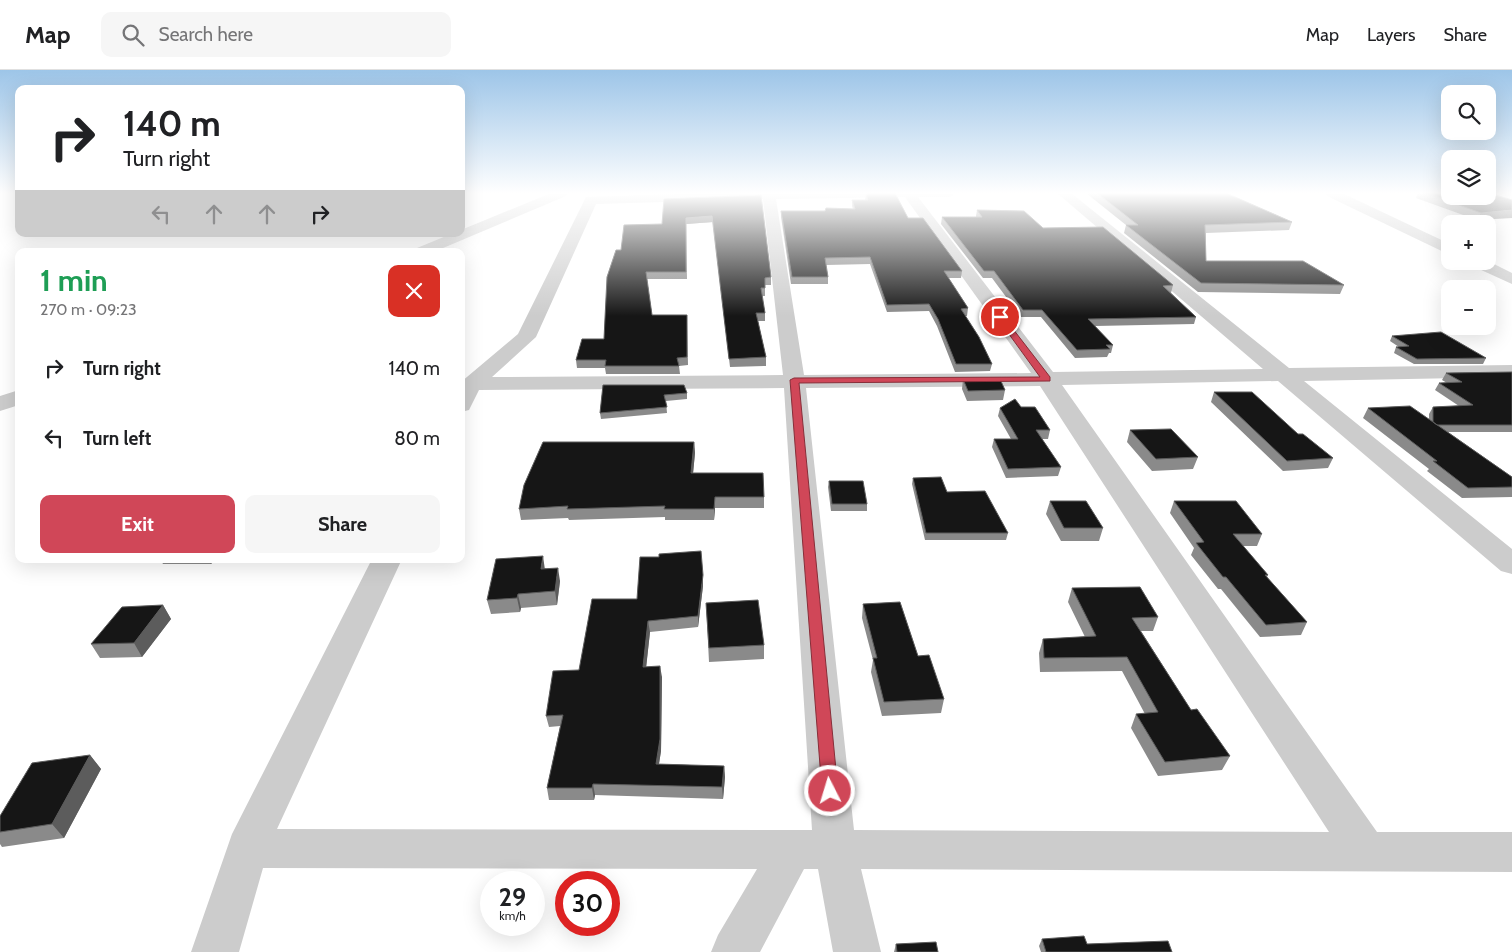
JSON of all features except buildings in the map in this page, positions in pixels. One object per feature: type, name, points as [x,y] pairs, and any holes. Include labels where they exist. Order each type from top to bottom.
[{"type":"street","points":[[465,397],[471,384],[526,337],[575,234]]},
{"type":"street","points":[[774,234],[794,380],[835,849],[857,952]]},
{"type":"street","points":[[939,234],[1047,379],[1366,851]]},
{"type":"street","points":[[1113,234],[1512,564]]},
{"type":"street","points":[[1417,234],[1441,246]]},
{"type":"street","points":[[430,248],[457,237]]},
{"type":"street","points":[[1492,270],[1512,280]]},
{"type":"street","points":[[471,384],[1047,379],[1512,371]]},
{"type":"street","points":[[0,404],[15,398]]},
{"type":"street","points":[[215,952],[247,848],[385,563]]},
{"type":"street","points":[[247,848],[1512,852]]},
{"type":"street","points":[[735,952],[792,849]]},
{"type":"route","points":[[830,791],[794,380],[1047,379],[1000,317]]}]
